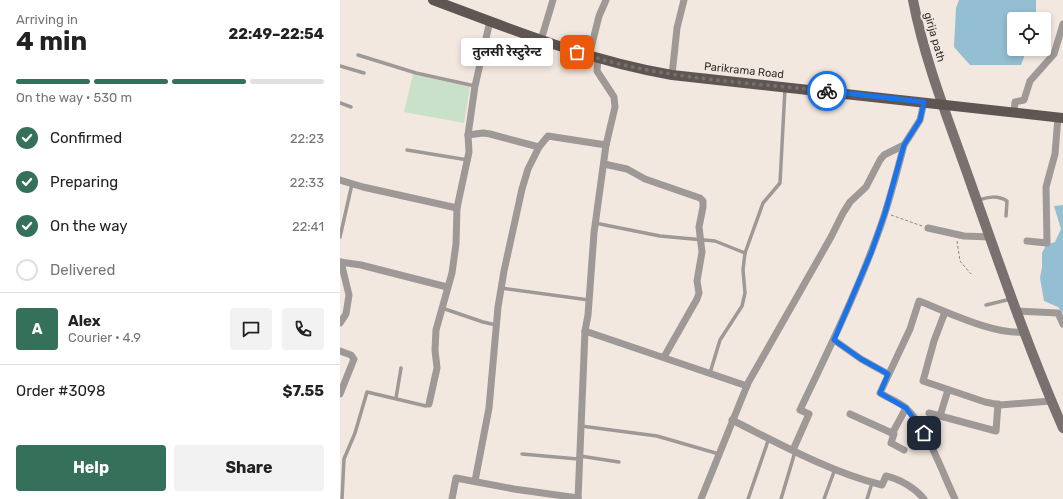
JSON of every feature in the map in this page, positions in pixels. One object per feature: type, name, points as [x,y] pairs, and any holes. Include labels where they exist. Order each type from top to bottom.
[{"type":"main road","name":"Parikrama Road","points":[[433,0],[541,40],[637,69],[672,75],[785,86],[1061,118]]},
{"type":"main road","name":"girija path","points":[[912,0],[935,81],[1016,311],[1063,428]]},
{"type":"street","points":[[541,40],[553,0]]},
{"type":"street","points":[[452,499],[456,478],[578,499],[578,458],[585,331],[595,223],[606,145],[615,103],[611,92],[597,71],[594,57],[599,16],[606,0]]},
{"type":"street","points":[[672,75],[678,28],[684,0]]},
{"type":"street","points":[[429,404],[436,374],[435,338],[447,287],[452,273],[456,244],[457,208],[468,160],[468,136],[471,126],[475,86],[490,21]]},
{"type":"street","points":[[1014,112],[1015,102],[1024,100],[1030,81],[1054,54],[1063,24]]},
{"type":"street","points":[[794,450],[808,414],[800,410],[834,340],[871,253],[885,213],[904,145],[920,120],[924,102]]},
{"type":"street","points":[[1027,241],[1047,243],[1046,186],[1055,154],[1061,118]]},
{"type":"street","points":[[468,136],[483,133],[490,134],[539,147]]},
{"type":"street","points":[[475,481],[489,408],[496,325],[501,288],[522,189],[528,169],[539,147],[548,136],[606,145]]},
{"type":"street","points":[[702,499],[732,420],[747,386],[846,207],[866,187],[884,155],[904,145]]},
{"type":"street","points":[[604,164],[627,169],[645,179],[700,198],[703,201],[698,227],[702,252],[697,299],[664,357]]},
{"type":"street","points":[[340,180],[457,208]]},
{"type":"street","points":[[928,228],[981,238],[990,237]]},
{"type":"street","points":[[340,323],[346,314],[349,295],[341,262],[361,265],[447,287]]},
{"type":"street","points":[[955,499],[920,426],[906,408],[880,393],[910,329],[920,301],[945,312],[1005,332],[1024,332]]},
{"type":"street","points":[[1016,311],[1058,313],[1063,324]]},
{"type":"street","points":[[945,312],[934,341],[923,381],[948,390],[998,404],[1051,401]]},
{"type":"street","points":[[585,331],[747,386]]},
{"type":"street","points":[[834,340],[861,359],[888,374]]},
{"type":"street","points":[[340,351],[351,355],[354,359],[340,394]]},
{"type":"street","points":[[940,416],[948,390]]},
{"type":"street","points":[[929,413],[996,431],[998,404]]},
{"type":"street","points":[[904,450],[891,443],[894,434],[892,434],[906,408]]},
{"type":"street","points":[[850,414],[892,434]]},
{"type":"street","points":[[732,420],[835,469],[872,483],[882,485],[886,476],[893,477],[917,491],[924,499]]},
{"type":"lane","points":[[358,55],[416,73],[475,86]]},
{"type":"lane","points":[[340,66],[364,73]]},
{"type":"lane","points":[[710,373],[720,340],[742,306],[745,293],[743,270],[745,253],[763,203],[780,183],[785,86]]},
{"type":"lane","points":[[340,103],[351,107]]},
{"type":"lane","points":[[408,150],[468,160]]},
{"type":"lane","points":[[340,237],[352,184]]},
{"type":"lane","points":[[977,200],[991,197],[1001,198],[1006,202],[1006,216]]},
{"type":"lane","points":[[595,223],[660,236],[700,239],[723,243],[745,253]]},
{"type":"lane","points":[[501,288],[589,300]]},
{"type":"lane","points":[[986,305],[1012,299]]},
{"type":"lane","points":[[442,308],[496,325]]},
{"type":"lane","points":[[396,398],[401,368]]},
{"type":"lane","points":[[342,499],[344,459],[355,433],[366,394],[369,392],[426,406],[429,404]]},
{"type":"lane","points":[[580,426],[657,436],[719,454]]},
{"type":"lane","points":[[748,499],[769,438]]},
{"type":"lane","points":[[781,499],[794,450]]},
{"type":"lane","points":[[522,454],[619,462]]},
{"type":"lane","points":[[824,499],[835,469]]},
{"type":"lane","points":[[867,499],[872,483]]},
{"type":"path","points":[[885,213],[912,224],[928,228]]},
{"type":"path","points":[[956,234],[957,249],[960,261],[971,274]]},
{"type":"green space","points":[[413,74],[470,87],[464,123],[404,112]]},
{"type":"water","points":[[959,0],[1036,0],[1036,12],[1007,12],[1007,56],[1024,56],[1021,65],[970,65],[954,47],[956,8]]},
{"type":"water","points":[[1063,205],[1063,314],[1058,307],[1044,301],[1040,278],[1042,253],[1046,245],[1055,242],[1061,229],[1054,206]]},
{"type":"way so far","points":[[577,52],[637,69],[672,75],[827,91]]},
{"type":"place","name":"तुलसी रेस्टुरेन्ट","points":[[577,52]]},
{"type":"route","points":[[827,91],[924,102],[920,120],[904,145],[885,213],[871,253],[834,340],[861,359],[888,374],[880,393],[906,408],[924,433]]}]
